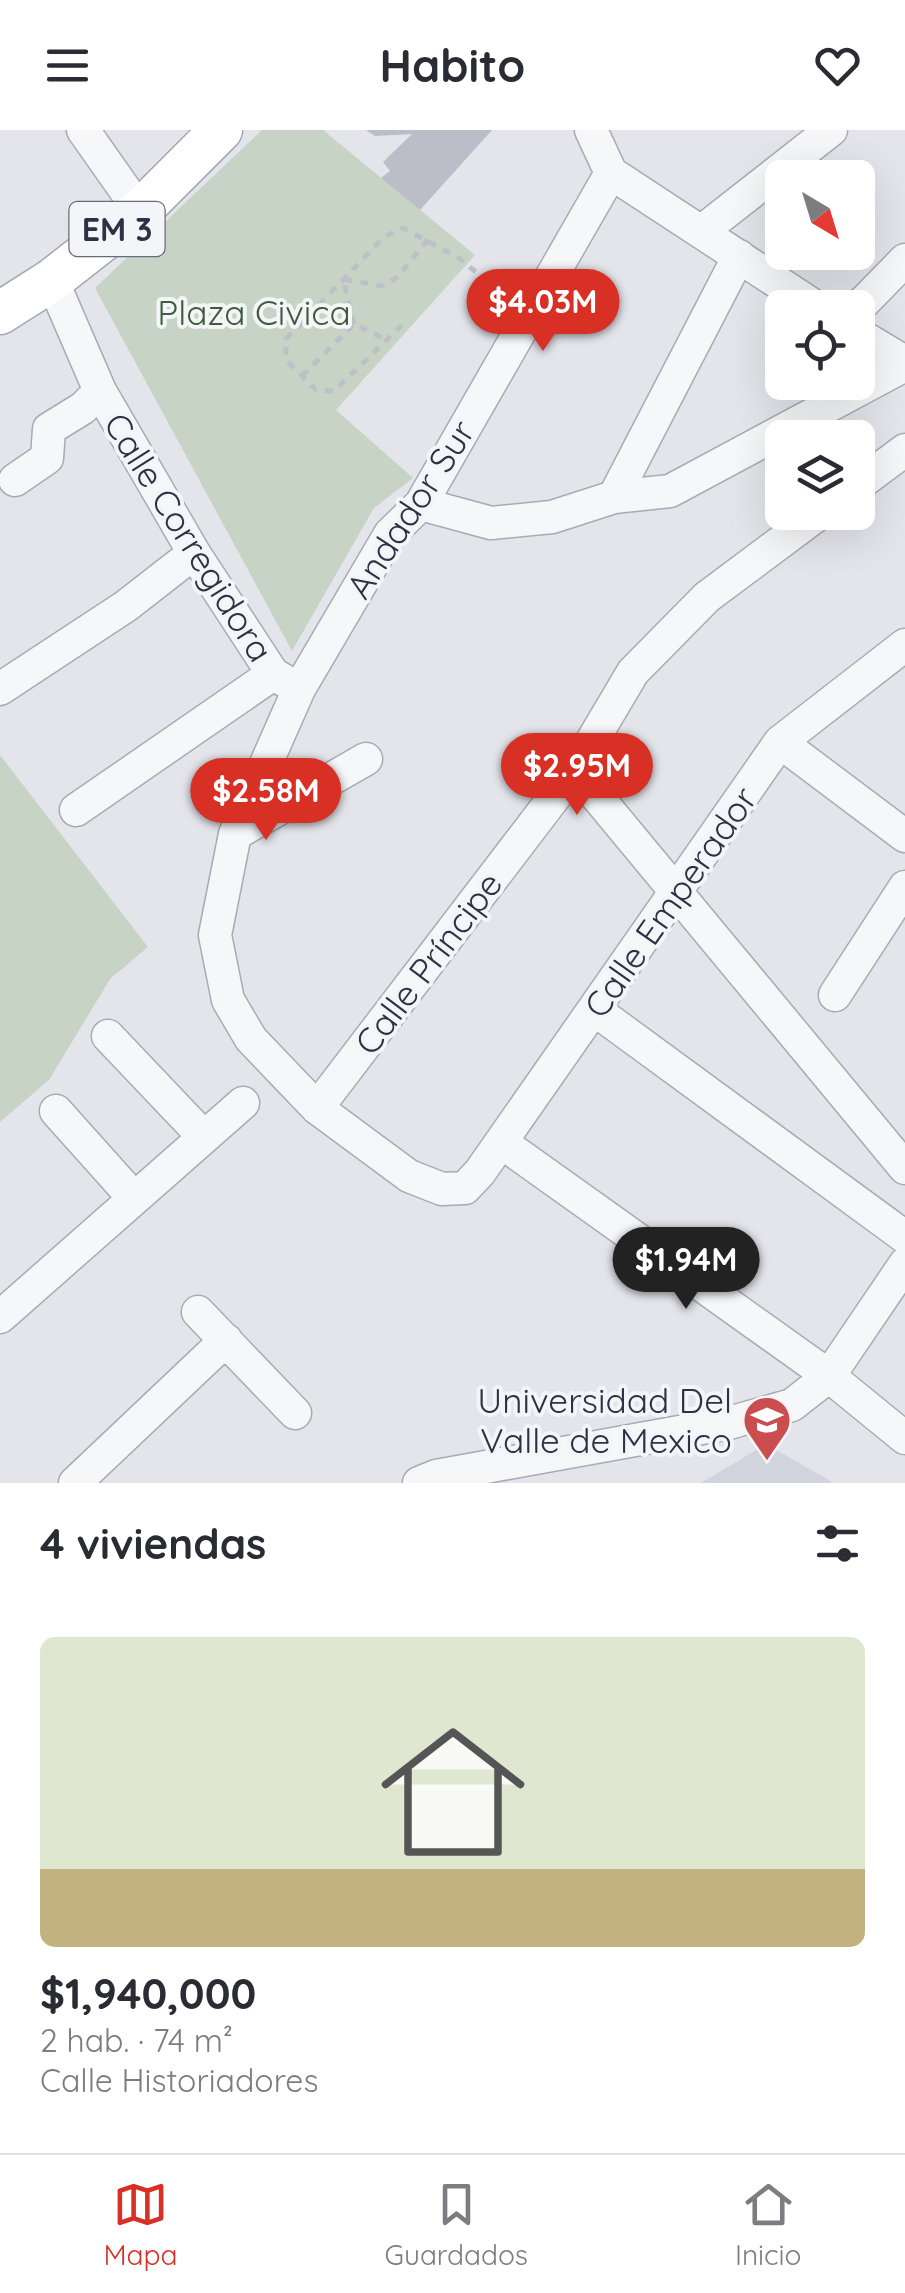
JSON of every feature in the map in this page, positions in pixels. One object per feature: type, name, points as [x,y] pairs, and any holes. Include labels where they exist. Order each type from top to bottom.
[{"type":"main road","name":"EM 3","points":[[0,313],[52,280],[140,212],[221,130]]},
{"type":"street","points":[[83,130],[140,212]]},
{"type":"street","points":[[590,130],[611,174],[790,290]]},
{"type":"street","points":[[702,231],[831,130]]},
{"type":"street","name":"Andador Sur","points":[[286,681],[390,534],[421,504],[611,174]]},
{"type":"street","points":[[614,497],[739,256]]},
{"type":"street","points":[[875,291],[905,260]]},
{"type":"street","name":"Calle Corregidora","points":[[52,280],[100,391],[194,553],[286,681],[236,834],[214,935],[228,1000],[251,1039],[316,1108],[409,1176],[442,1189],[465,1188]]},
{"type":"street","points":[[421,504],[491,523],[552,517],[614,497],[670,491],[905,364],[875,345]]},
{"type":"street","points":[[15,480],[47,458],[49,430],[83,408],[100,391]]},
{"type":"street","points":[[875,472],[905,450]]},
{"type":"street","name":"Calle Príncipe","points":[[316,1108],[574,770],[633,672],[707,597],[797,530]]},
{"type":"street","points":[[0,689],[126,606],[194,553]]},
{"type":"street","name":"Calle Emperador","points":[[465,1188],[596,1010],[780,742],[905,645]]},
{"type":"street","points":[[76,810],[286,681]]},
{"type":"street","points":[[780,742],[905,836]]},
{"type":"street","points":[[236,834],[366,760]]},
{"type":"street","points":[[574,770],[905,1168]]},
{"type":"street","points":[[835,994],[905,888]]},
{"type":"street","points":[[596,1010],[905,1236]]},
{"type":"street","points":[[108,1036],[203,1136]]},
{"type":"street","points":[[0,1316],[13,1286],[133,1197],[243,1103]]},
{"type":"street","points":[[56,1111],[133,1197]]},
{"type":"street","points":[[501,1142],[829,1376],[905,1438]]},
{"type":"street","points":[[419,1483],[436,1476],[729,1423],[792,1406],[829,1376],[905,1264]]},
{"type":"street","points":[[198,1312],[295,1412]]},
{"type":"street","points":[[75,1483],[226,1340]]},
{"type":"path","points":[[402,325],[334,391],[316,390],[286,360],[286,339],[384,237],[403,228],[459,258],[530,314]]},
{"type":"path","points":[[344,279],[382,286],[398,276],[428,238]]},
{"type":"path","points":[[344,279],[354,324]]},
{"type":"path","points":[[354,324],[387,340]]},
{"type":"path","points":[[302,376],[354,324]]},
{"type":"shaded area","name":"Universidad Del Valle de Mexico","points":[[766,1444],[834,1483],[701,1483]]},
{"type":"green space","name":"Plaza Civica","points":[[262,130],[323,130],[475,255],[336,410],[413,478],[374,508],[292,651],[95,288]]},
{"type":"green space","points":[[0,755],[148,947],[110,979],[49,1080],[0,1122]]},
{"type":"building","points":[[366,130],[492,130],[420,210],[381,178],[390,171],[383,162],[412,134],[375,136]]},
{"type":"place","name":"Universidad Del Valle de Mexico","points":[[767,1462]]}]
